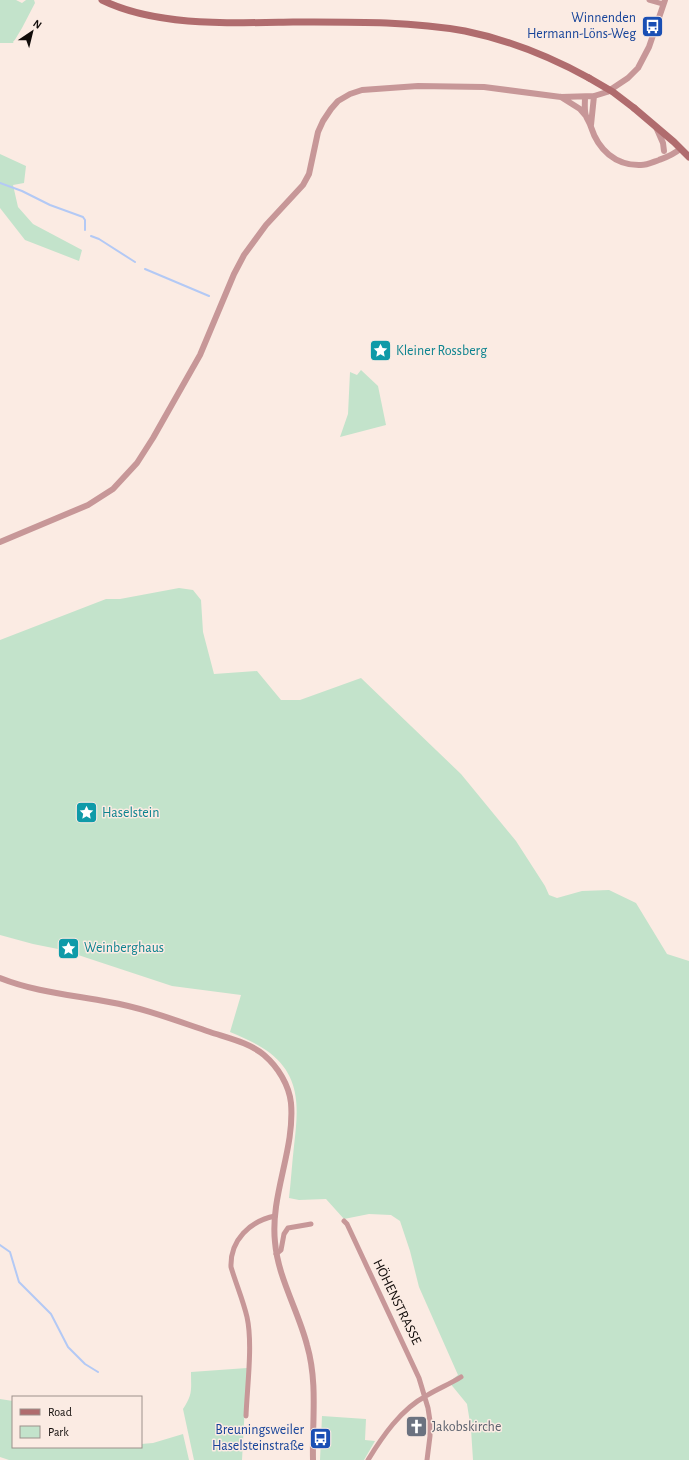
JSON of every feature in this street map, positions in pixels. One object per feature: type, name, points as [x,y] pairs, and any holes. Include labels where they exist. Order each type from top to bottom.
[{"type":"main road","points":[[102,0],[136,12],[193,21],[242,23],[389,23],[429,26],[466,32],[536,52],[589,78],[613,92],[634,108],[674,142],[689,157]]},
{"type":"street","points":[[0,542],[88,505],[113,489],[137,463],[200,355],[234,274],[244,255],[266,225],[303,186],[309,174],[318,132],[323,120],[338,101],[350,94],[362,90],[418,86],[484,86],[561,97],[585,97],[607,92],[628,78],[638,68],[649,47],[664,2],[649,0]]},
{"type":"street","points":[[591,125],[594,96]]},
{"type":"street","points":[[561,97],[580,109],[591,125],[593,134],[599,145],[607,154],[616,160],[640,165],[650,164],[674,154],[680,149]]},
{"type":"street","points":[[585,97],[586,116]]},
{"type":"street","points":[[656,127],[663,143],[664,151]]},
{"type":"street","points":[[659,160],[664,151],[674,142]]},
{"type":"street","points":[[0,978],[24,987],[110,1002],[147,1011],[226,1037],[250,1047],[264,1055],[282,1077],[289,1091],[291,1103],[291,1125],[275,1216],[274,1230],[276,1254],[283,1279],[308,1346],[314,1373],[313,1460]]},
{"type":"street","points":[[246,1416],[249,1358],[247,1317],[231,1267],[231,1259],[236,1242],[248,1228],[261,1219],[275,1216]]},
{"type":"street","name":"HÖHENSTRASSE","points":[[344,1220],[412,1361],[425,1396],[430,1421],[427,1460]]},
{"type":"street","points":[[276,1254],[281,1250],[284,1234],[288,1228],[311,1224]]},
{"type":"street","points":[[368,1460],[387,1431],[408,1410],[425,1396],[461,1377]]},
{"type":"green space","points":[[0,0],[16,0],[22,3],[26,0],[34,0],[35,3],[13,43],[0,43]]},
{"type":"green space","points":[[0,154],[26,166],[24,183],[13,185],[18,207],[33,224],[82,250],[79,261],[25,240],[0,208]]},
{"type":"green space","points":[[361,370],[378,386],[386,425],[340,437],[348,414],[350,372],[357,375]]},
{"type":"green space","points":[[179,588],[193,590],[201,600],[203,632],[214,674],[257,671],[281,700],[300,700],[361,678],[461,774],[516,841],[545,886],[549,895],[557,898],[582,891],[609,890],[636,903],[667,954],[689,961],[689,1460],[473,1460],[471,1429],[467,1404],[449,1382],[458,1375],[419,1287],[410,1251],[400,1221],[391,1215],[369,1214],[344,1219],[326,1199],[299,1200],[289,1198],[297,1108],[296,1096],[288,1073],[270,1053],[246,1039],[230,1032],[241,995],[172,986],[63,950],[0,935],[0,640],[106,599],[120,599]]},
{"type":"green space","points":[[247,1368],[242,1460],[194,1460],[183,1409],[190,1395],[191,1372]]},
{"type":"green space","points":[[0,1399],[12,1401],[12,1448],[142,1448],[142,1444],[153,1443],[183,1434],[189,1460],[9,1460],[0,1457]]},
{"type":"green space","points":[[322,1416],[366,1419],[365,1440],[375,1441],[364,1460],[320,1460]]},
{"type":"waterway","points":[[0,183],[22,191],[50,205],[83,217],[85,220],[85,230]]},
{"type":"waterway","points":[[91,236],[99,239],[135,262]]},
{"type":"waterway","points":[[145,269],[209,296]]},
{"type":"waterway","points":[[0,1245],[10,1252],[19,1282],[51,1314],[68,1347],[85,1364],[98,1372]]},
{"type":"place","name":"Winnenden Hermann-Löns-Weg","points":[[652,26]]},
{"type":"place","name":"Kleiner Rossberg","points":[[380,351]]},
{"type":"place","name":"Haselstein","points":[[87,813]]},
{"type":"place","name":"Weinberghaus","points":[[68,948]]},
{"type":"place","name":"Jakobskirche","points":[[416,1427]]},
{"type":"place","name":"Breuningsweiler Haselsteinstraße","points":[[320,1438]]}]
